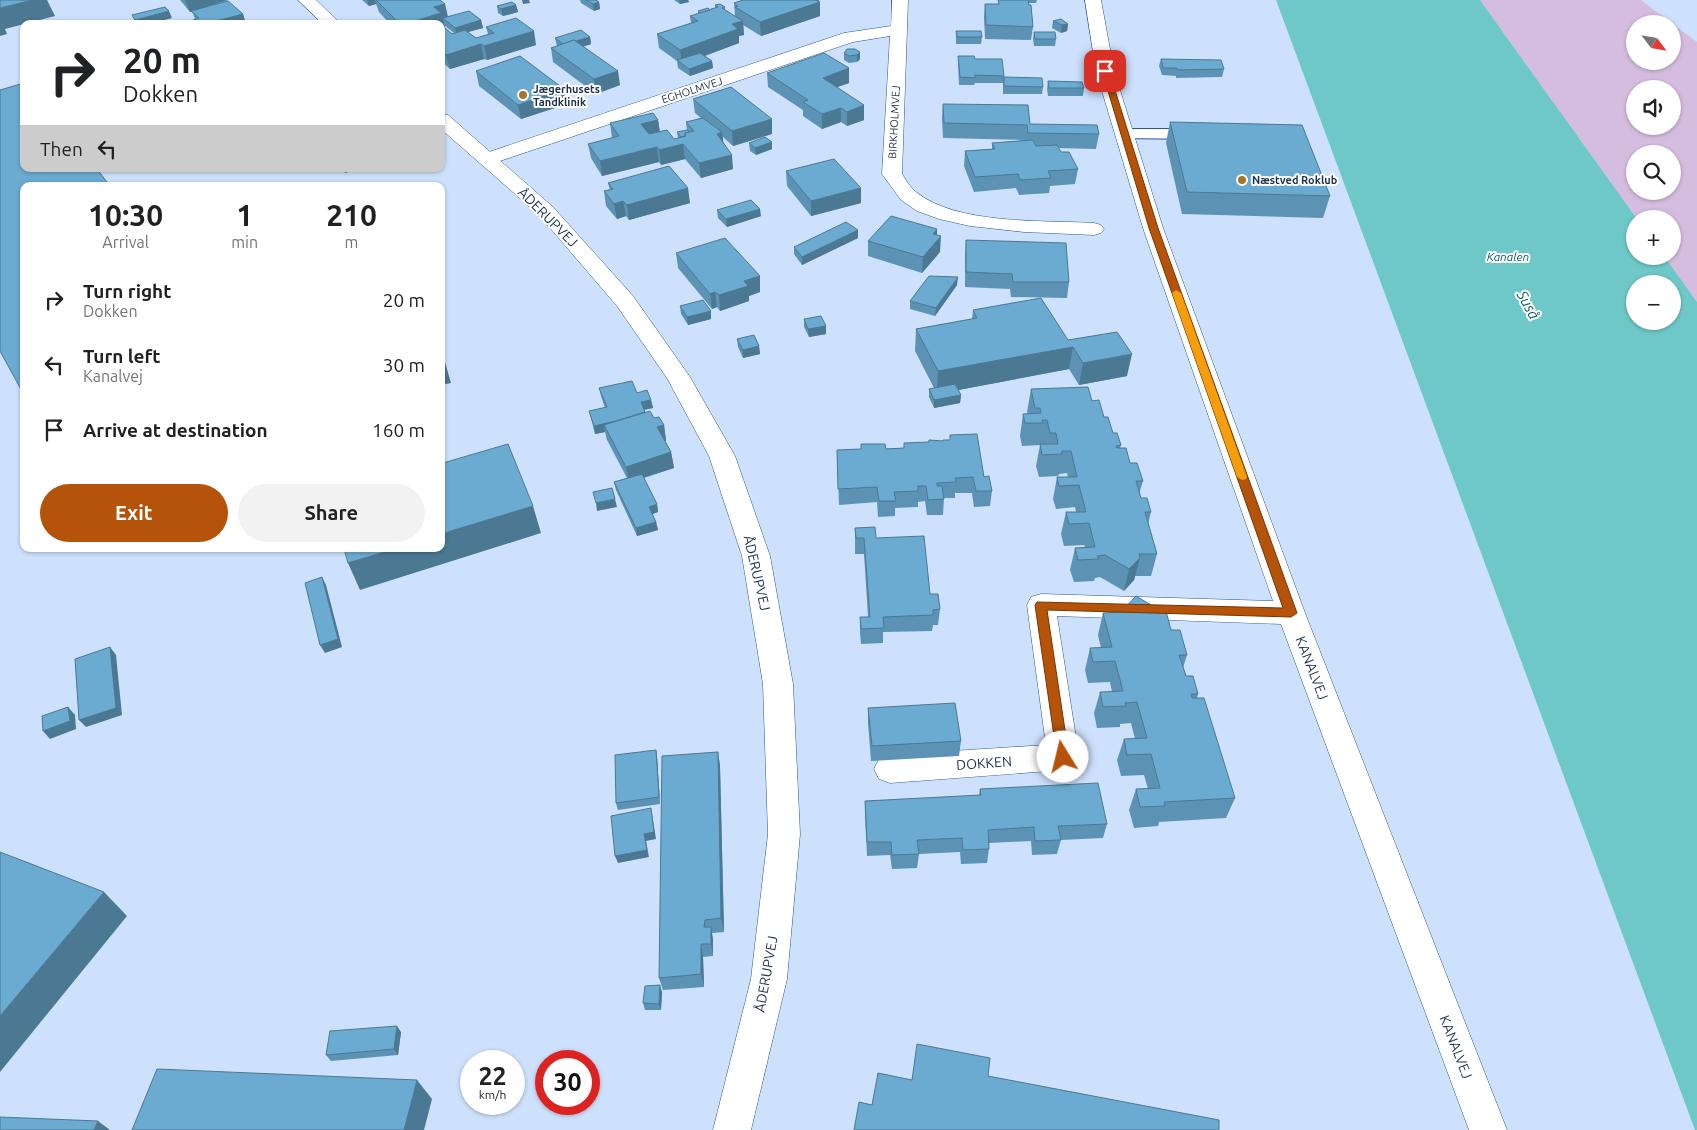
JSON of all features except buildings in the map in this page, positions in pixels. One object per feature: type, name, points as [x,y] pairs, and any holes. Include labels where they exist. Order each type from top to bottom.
[{"type":"street","points":[[306,0],[328,20]]},
{"type":"street","name":"BIRKHOLMVEJ","points":[[900,0],[892,174],[908,196],[936,212],[977,222],[1094,229]]},
{"type":"street","name":"KANALVEJ","points":[[1093,0],[1105,71],[1153,228],[1291,613],[1488,1130]]},
{"type":"street","name":"EGHOLMVEJ","points":[[487,159],[850,37],[898,30]]},
{"type":"street","name":"ÅDERUPVEJ","points":[[445,122],[546,211],[625,301],[678,377],[722,456],[756,556],[778,684],[784,834],[768,979],[732,1130]]},
{"type":"street","name":"DOKKEN","points":[[890,769],[1063,757],[1041,605],[1291,613]]},
{"type":"lane","points":[[1124,134],[1202,134]]},
{"type":"shaded area","points":[[1480,0],[1641,0],[1661,15],[1626,15],[1626,70],[1681,70],[1681,30],[1697,42],[1697,302],[1681,280],[1681,275],[1678,275],[1670,265],[1681,265],[1681,210],[1631,210]]},
{"type":"water","name":"Kanalen","points":[[1276,0],[1480,0],[1631,210],[1626,210],[1626,265],[1670,265],[1678,275],[1626,275],[1626,330],[1681,330],[1681,280],[1697,302],[1697,1130],[1695,1130]]},
{"type":"slow traffic","points":[[1176,293],[1242,477]]},
{"type":"place","name":"Jægerhusets Tandklinik","points":[[523,95]]},
{"type":"place","name":"Næstved Roklub","points":[[1242,180]]},
{"type":"route","points":[[1063,757],[1041,605],[1291,613],[1153,228],[1105,71]]},
{"type":"water label","name":"Suså","points":[[1528,305]]}]
